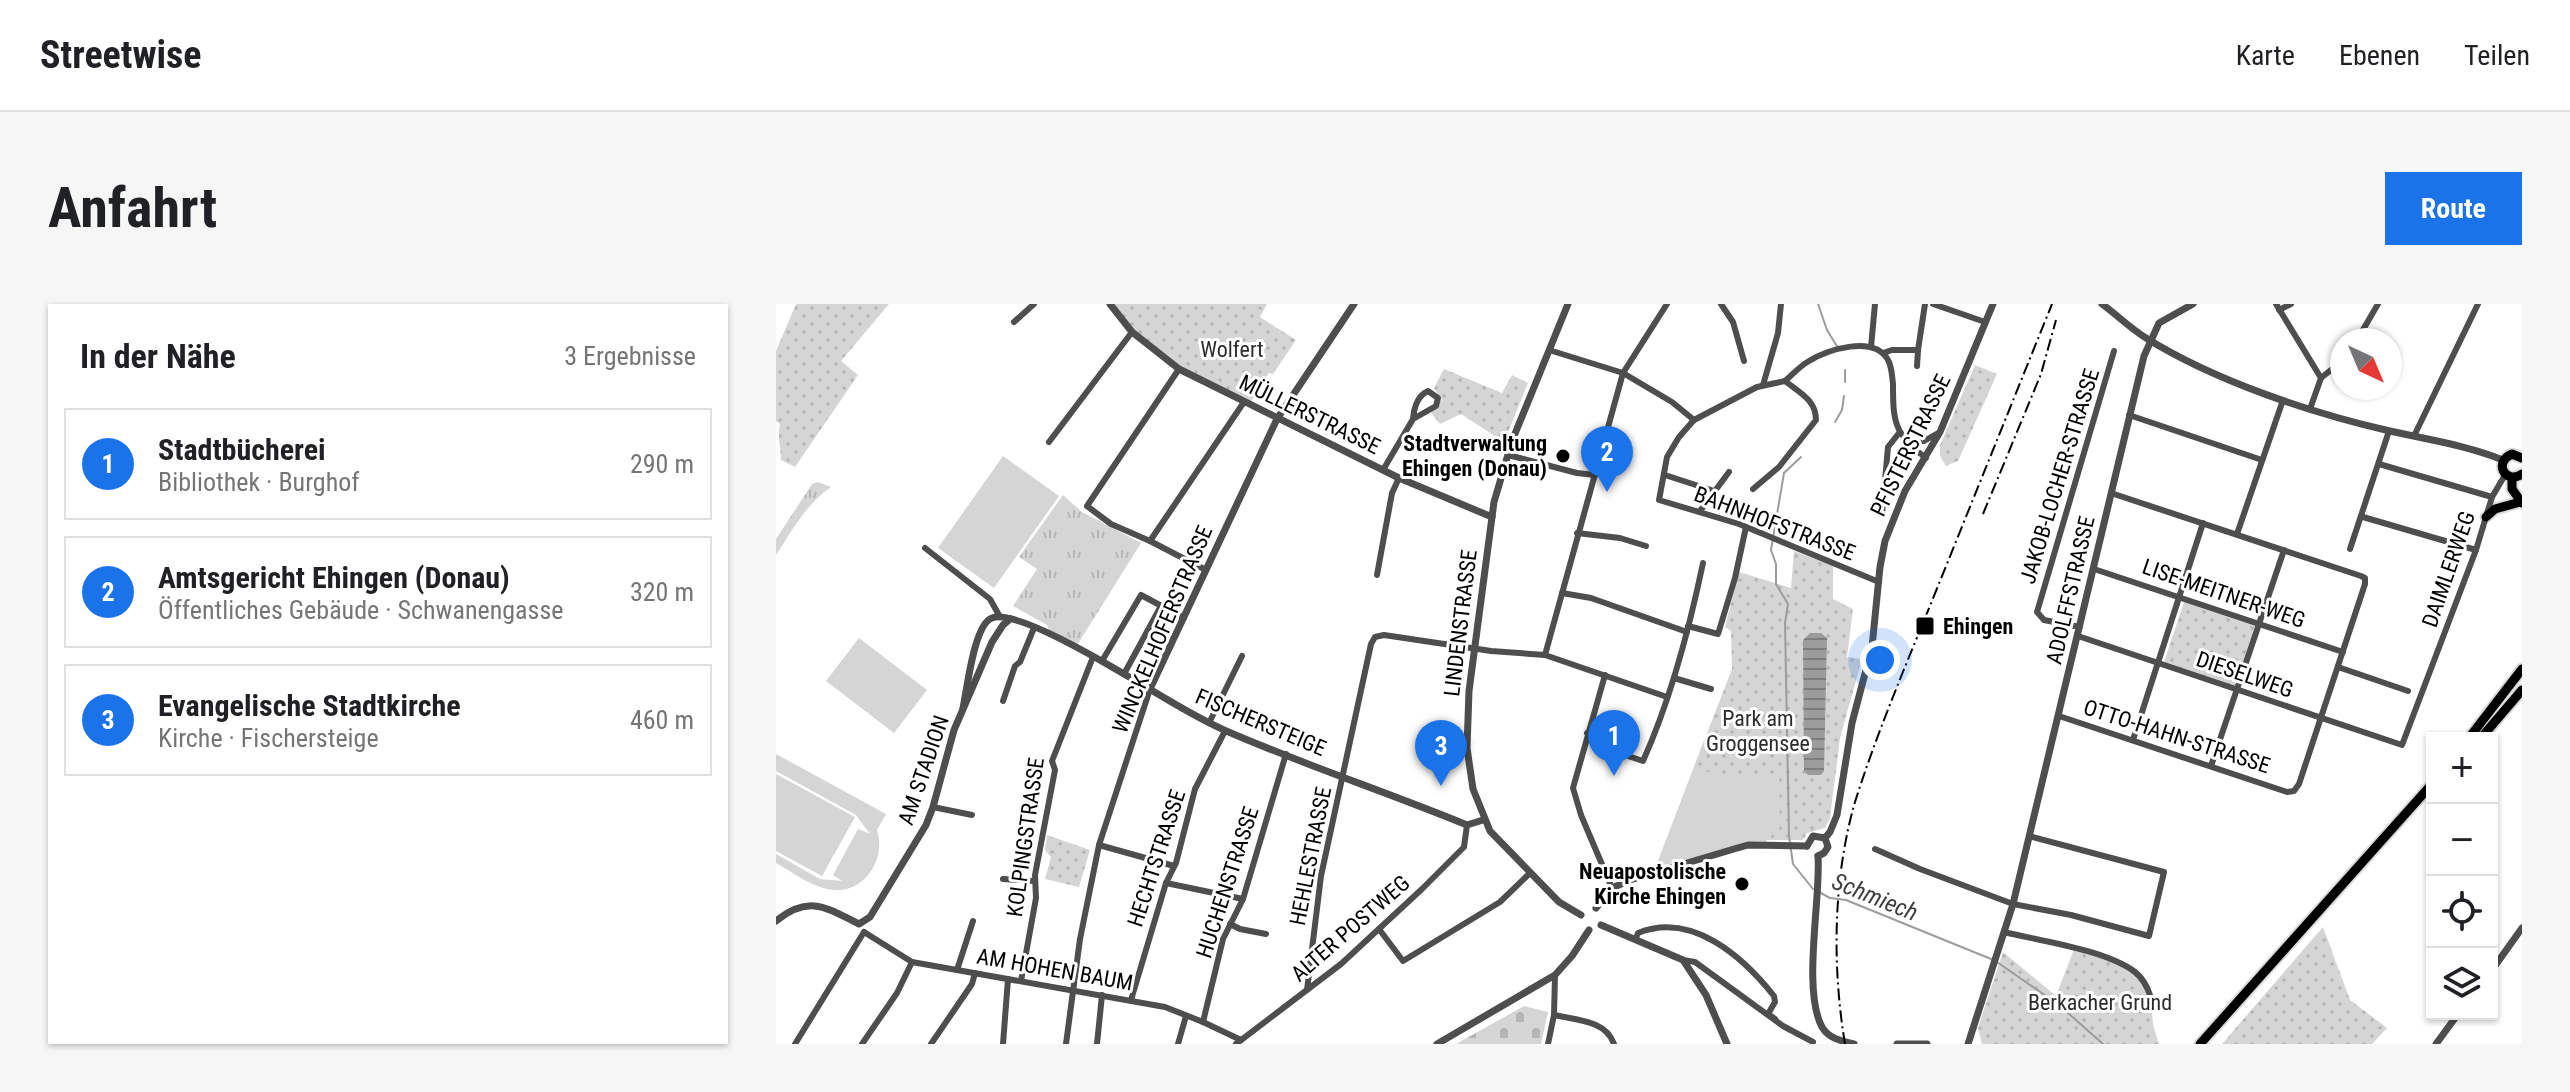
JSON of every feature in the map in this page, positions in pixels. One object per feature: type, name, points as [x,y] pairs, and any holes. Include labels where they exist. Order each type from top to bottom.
[{"type":"main road","points":[[2486,517],[2495,509],[2521,503],[2512,489],[2513,476],[2501,468],[2503,460],[2512,454],[2522,458]]},
{"type":"main road","points":[[2474,732],[2522,669]]},
{"type":"main road","points":[[2486,732],[2522,690]]},
{"type":"main road","points":[[2200,1044],[2426,791]]},
{"type":"street","points":[[1014,322],[1034,304]]},
{"type":"street","name":"MÜLLERSTRASSE","points":[[1110,304],[1132,332],[1179,369],[1399,478],[1492,517]]},
{"type":"street","name":"WINCKELHOFERSTRASSE","points":[[1066,1044],[1099,845],[1150,689],[1277,419],[1354,304]]},
{"type":"street","name":"LINDENSTRASSE","points":[[1568,304],[1508,455],[1492,517],[1468,708],[1467,748],[1470,779],[1483,820],[1496,839],[1559,902],[1581,915]]},
{"type":"street","points":[[1545,655],[1623,373],[1667,304]]},
{"type":"street","points":[[1721,304],[1733,322],[1744,361]]},
{"type":"street","points":[[1763,385],[1778,333],[1781,304]]},
{"type":"street","points":[[1871,347],[1875,304]]},
{"type":"street","points":[[1917,366],[1925,304]]},
{"type":"street","points":[[1933,304],[1985,322]]},
{"type":"street","name":"PFISTERSTRASSE","points":[[1825,838],[1837,815],[1849,736],[1872,647],[1885,541],[1899,505],[1940,432],[1993,304]]},
{"type":"street","points":[[2102,304],[2149,340],[2221,376],[2310,409],[2479,451],[2503,460]]},
{"type":"street","points":[[2149,340],[2159,323],[2193,304]]},
{"type":"street","points":[[2291,304],[2278,307],[2321,378]]},
{"type":"street","points":[[2364,328],[2378,304]]},
{"type":"street","points":[[2414,436],[2478,304]]},
{"type":"street","points":[[1049,442],[1132,332]]},
{"type":"street","name":"ADOLFFSTRASSE","points":[[1968,1044],[2013,904],[2149,340]]},
{"type":"street","points":[[1714,491],[1665,475],[1671,449],[1694,420],[1763,385],[1785,381],[1806,362],[1832,351],[1871,347],[1883,353],[1891,366],[1894,423],[1906,442],[1926,458]]},
{"type":"street","points":[[1549,350],[1623,373],[1672,402],[1694,420]]},
{"type":"street","points":[[1883,353],[1918,350]]},
{"type":"street","name":"JAKOB-LOCHER-STRASSE","points":[[2079,631],[2044,620],[2037,612],[2114,351]]},
{"type":"street","points":[[1179,369],[1087,506],[1111,524],[1206,570]]},
{"type":"street","points":[[2310,409],[2321,378],[2330,371]]},
{"type":"street","points":[[1753,489],[1779,467],[1816,420],[1817,414],[1810,400],[1785,381]]},
{"type":"street","name":"MÜLLERSTRASSE","points":[[1383,470],[1413,419],[1419,397],[1428,391],[1436,394],[1436,406],[1413,419]]},
{"type":"street","points":[[2237,534],[2283,400]]},
{"type":"street","points":[[1150,541],[1244,402]]},
{"type":"street","points":[[2129,415],[2262,460]]},
{"type":"street","points":[[2350,549],[2389,431]]},
{"type":"street","points":[[1906,442],[1924,441],[1940,432]]},
{"type":"street","points":[[1882,514],[1888,447],[1899,433]]},
{"type":"street","points":[[1508,455],[1595,475]]},
{"type":"street","points":[[2379,464],[2492,497]]},
{"type":"street","points":[[1700,511],[1729,472]]},
{"type":"street","name":"BAHNHOFSTRASSE","points":[[1665,475],[1659,500],[1746,527],[1879,582]]},
{"type":"street","name":"DAIMLERWEG","points":[[2402,745],[2476,550],[2492,497],[2513,476]]},
{"type":"street","points":[[1377,575],[1392,493],[1399,478]]},
{"type":"street","name":"OTTO-HAHN-STRASSE","points":[[2059,716],[2287,792],[2294,791],[2322,719],[2365,584],[2365,578],[2111,493]]},
{"type":"street","points":[[2363,517],[2476,550]]},
{"type":"street","points":[[2133,740],[2203,523]]},
{"type":"street","points":[[1562,593],[1591,598],[1688,629],[1718,634],[1746,527]]},
{"type":"street","points":[[1577,533],[1620,538],[1646,546]]},
{"type":"street","points":[[925,548],[990,599],[1000,617]]},
{"type":"street","points":[[2211,766],[2284,550]]},
{"type":"street","points":[[1587,733],[1643,761],[1674,678],[1703,563]]},
{"type":"street","name":"LISE-MEITNER-WEG","points":[[2094,569],[2343,652]]},
{"type":"street","points":[[1102,661],[1141,595],[1184,618]]},
{"type":"street","points":[[1124,674],[1161,606]]},
{"type":"street","name":"FISCHERSTEIGE","points":[[1000,617],[1034,628],[1102,661],[1225,731],[1467,825]]},
{"type":"street","name":"AM STADION","points":[[963,708],[981,631],[989,619],[1000,617]]},
{"type":"street","name":"AM STADION","points":[[864,928],[916,844],[933,807],[963,708],[992,642],[1010,619]]},
{"type":"street","points":[[1003,701],[1015,666],[1020,662],[1034,628]]},
{"type":"street","name":"DIESELWEG","points":[[2079,631],[2158,663],[2402,745]]},
{"type":"street","name":"HEHLESTRASSE","points":[[1307,990],[1321,876],[1371,644],[1375,637],[1384,635],[1476,649]]},
{"type":"street","points":[[1476,649],[1545,655],[1667,697]]},
{"type":"street","points":[[1209,723],[1242,656]]},
{"type":"street","name":"KOLPINGSTRASSE","points":[[1021,981],[1036,898],[1034,881],[1055,770],[1052,761],[1093,657]]},
{"type":"street","points":[[2338,667],[2408,691]]},
{"type":"street","points":[[1605,675],[1573,788],[1612,888]]},
{"type":"street","points":[[1674,678],[1711,689]]},
{"type":"street","name":"HECHTSTRASSE","points":[[1131,1000],[1195,789],[1225,731]]},
{"type":"street","name":"HUCHENSTRASSE","points":[[1203,1022],[1223,939],[1243,899],[1286,754]]},
{"type":"street","points":[[933,807],[972,815]]},
{"type":"street","points":[[1467,825],[1483,820]]},
{"type":"street","name":"ALTER POSTWEG","points":[[1238,1042],[1307,990],[1379,929],[1464,847],[1467,825]]},
{"type":"street","points":[[1596,908],[1612,888],[1630,880],[1748,845],[1803,847],[1818,856],[1828,847],[1825,838],[1819,835],[1813,836],[1803,847]]},
{"type":"street","points":[[1875,849],[2013,904],[2071,915],[2149,936],[2164,872],[2029,836]]},
{"type":"street","points":[[1099,845],[1174,866]]},
{"type":"street","points":[[1818,856],[1814,999],[1822,1028],[1836,1040],[1854,1044]]},
{"type":"street","points":[[1379,929],[1403,961],[1500,902],[1530,873]]},
{"type":"street","points":[[1003,879],[1034,881]]},
{"type":"street","points":[[1166,883],[1243,899]]},
{"type":"street","points":[[776,921],[794,910],[814,905],[828,907],[864,928],[795,1044]]},
{"type":"street","points":[[1587,908],[1596,908],[1602,913],[1601,925],[1589,930],[1581,924],[1581,915],[1587,908]]},
{"type":"street","points":[[957,970],[973,921]]},
{"type":"street","points":[[1230,924],[1266,934]]},
{"type":"street","points":[[1601,925],[1683,960],[1695,962],[1813,1042]]},
{"type":"street","name":"AM HOHEN BAUM","points":[[864,928],[912,962],[1165,1007],[1203,1022],[1238,1042]]},
{"type":"street","points":[[1636,938],[1638,933],[1662,928],[1693,933],[1715,942],[1740,958],[1774,996],[1775,1002],[1768,1014],[1775,1019]]},
{"type":"street","points":[[2498,962],[2522,928]]},
{"type":"street","points":[[1437,1044],[1541,986],[1572,956],[1589,930]]},
{"type":"street","points":[[2004,932],[2113,960],[2136,973],[2147,984],[2151,998]]},
{"type":"street","points":[[1683,960],[1706,995],[1727,1044]]},
{"type":"street","points":[[862,1044],[899,990],[912,962]]},
{"type":"street","points":[[931,1044],[972,984],[975,973]]},
{"type":"street","points":[[1548,1044],[1554,1015],[1555,975]]},
{"type":"street","points":[[1003,1044],[1008,979]]},
{"type":"street","points":[[1097,1044],[1102,995]]},
{"type":"street","points":[[1554,1015],[1598,1025],[1610,1033],[1614,1044]]},
{"type":"street","points":[[1178,1044],[1186,1016]]},
{"type":"street","points":[[2436,1044],[2454,1020]]},
{"type":"street","points":[[1897,1044],[1927,1044]]},
{"type":"green space","points":[[796,304],[889,304],[841,361],[858,375],[795,467],[781,460],[780,424],[776,421],[776,351]]},
{"type":"green space","name":"Wolfert","points":[[1110,304],[1267,304],[1260,317],[1296,340],[1273,374],[1269,373],[1249,405],[1179,369],[1132,332]]},
{"type":"green space","points":[[1975,365],[1997,374],[1958,461],[1946,466],[1940,456],[1940,445]]},
{"type":"green space","points":[[1444,369],[1502,393],[1512,375],[1528,383],[1504,442],[1461,414],[1440,424],[1431,413],[1442,400],[1434,388]]},
{"type":"green space","points":[[1003,456],[1059,496],[994,588],[938,548]]},
{"type":"green space","points":[[818,482],[831,487],[807,510],[776,555],[776,539],[812,484]]},
{"type":"green space","points":[[1063,495],[1082,512],[1141,543],[1076,647],[1051,634],[1047,625],[1013,606],[1037,569],[1019,557]]},
{"type":"green space","name":"Park am Groggensee","points":[[1794,551],[1833,566],[1833,599],[1853,609],[1847,657],[1862,659],[1840,738],[1830,818],[1825,828],[1807,833],[1803,840],[1767,840],[1759,778],[1738,779],[1693,769],[1732,669],[1731,631],[1725,627],[1739,572],[1791,588]]},
{"type":"green space","points":[[2184,602],[2255,626],[2235,686],[2164,662]]},
{"type":"green space","points":[[859,638],[927,690],[894,733],[826,681]]},
{"type":"green space","points":[[776,754],[886,814],[877,830],[879,842],[875,864],[861,882],[851,888],[827,889],[776,863],[776,854],[820,879],[842,881],[833,875],[858,829],[870,834],[856,815],[776,771]]},
{"type":"green space","points":[[1693,769],[1736,776],[1779,772],[1780,827],[1765,846],[1748,845],[1653,874]]},
{"type":"green space","points":[[776,774],[855,817],[822,876],[776,851]]},
{"type":"green space","points":[[1047,835],[1090,850],[1079,887],[1045,879],[1051,857],[1045,850]]},
{"type":"green space","name":"Berkacher Grund","points":[[2323,927],[2350,1000],[2387,1028],[2372,1044],[2222,1044]]},
{"type":"green space","name":"Berkacher Grund","points":[[2074,949],[2113,960],[2136,973],[2151,998],[2153,1025],[2159,1044],[1982,1044],[1978,1028],[2003,952],[2056,996]]},
{"type":"green space","points":[[1524,1006],[1548,1012],[1541,1044],[1456,1044]]},
{"type":"shaded area","points":[[1810,633],[1821,633],[1827,638],[1824,771],[1821,775],[1808,775],[1804,771],[1803,640]]},
{"type":"waterway","name":"Schmiech","points":[[1818,304],[1827,330],[1838,348]]},
{"type":"waterway","name":"Schmiech","points":[[1845,370],[1845,382]]},
{"type":"waterway","name":"Schmiech","points":[[1835,422],[1842,410],[1844,396]]},
{"type":"waterway","name":"Schmiech","points":[[1801,457],[1784,473],[1771,550],[1776,564],[1776,584],[1788,604],[1785,623],[1789,836],[1793,864],[1813,889]]},
{"type":"waterway","name":"Schmiech","points":[[1819,892],[1991,959]]},
{"type":"waterway","name":"Schmiech","points":[[1997,962],[2059,1005],[2103,1044]]},
{"type":"railway","points":[[1845,1044],[1838,984],[1837,922],[1842,861],[1855,802],[1894,694],[2052,304]]},
{"type":"railway","points":[[1983,514],[2041,374],[2056,320]]},
{"type":"place","name":"Stadtverwaltung Ehingen (Donau)","points":[[1563,456]]},
{"type":"place","name":"Amtsgericht Ehingen (Donau)","points":[[1607,492]]},
{"type":"place","name":"Ehingen","points":[[1925,626]]},
{"type":"place","name":"Stadtbücherei","points":[[1614,776]]},
{"type":"place","name":"Evangelische Stadtkirche","points":[[1441,786]]},
{"type":"place","name":"Neuapostolische Kirche Ehingen","points":[[1742,884]]}]
